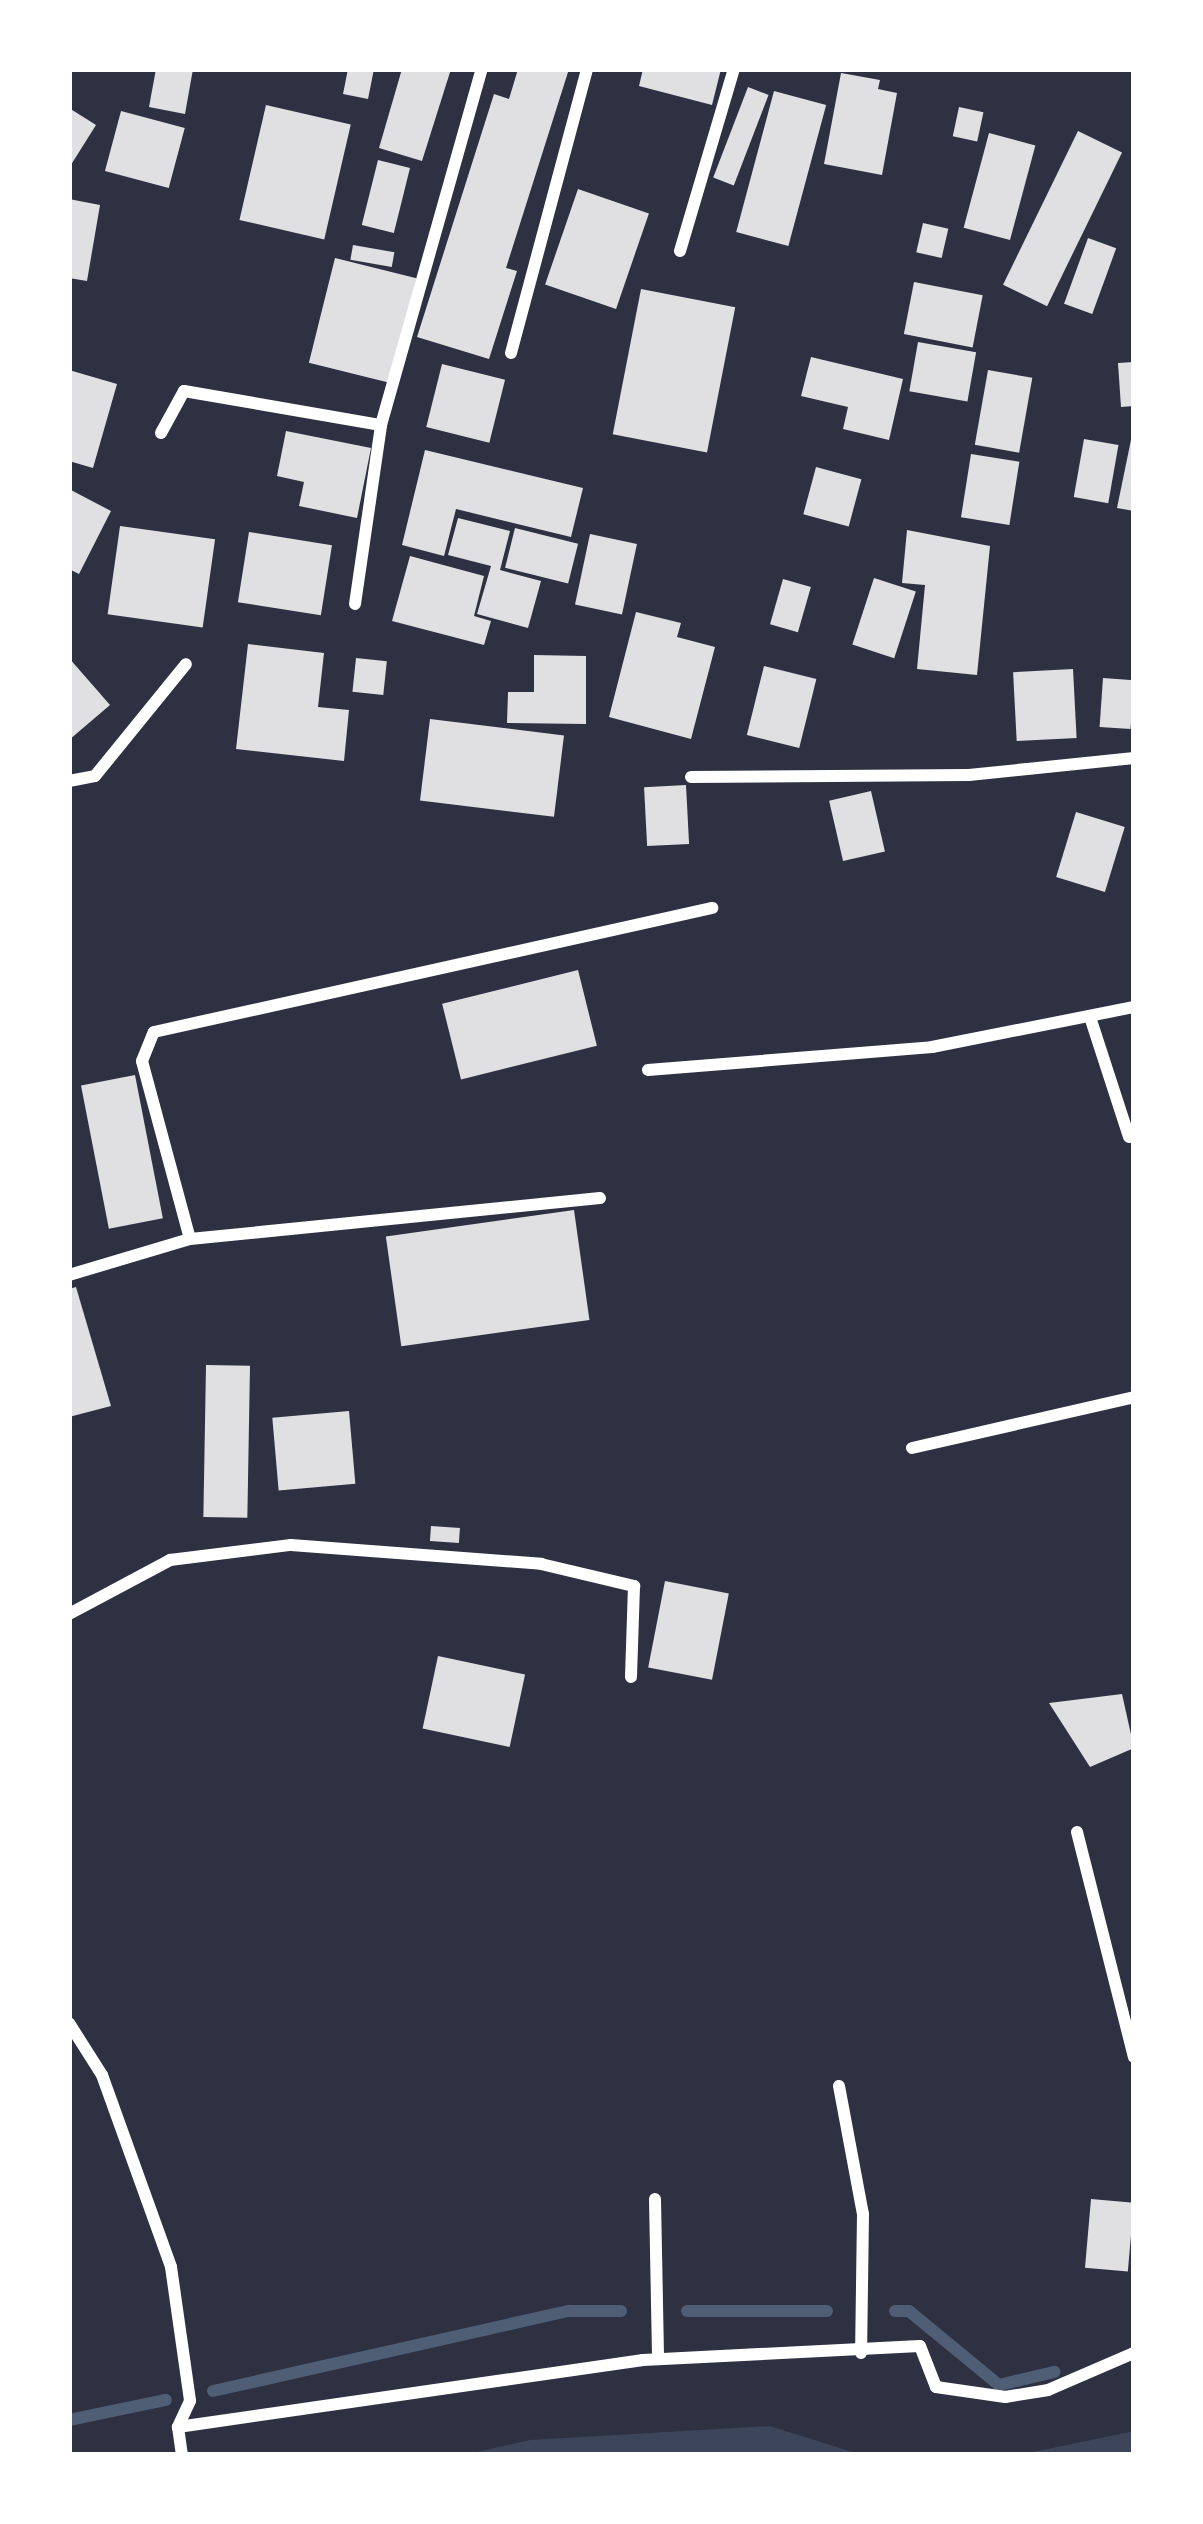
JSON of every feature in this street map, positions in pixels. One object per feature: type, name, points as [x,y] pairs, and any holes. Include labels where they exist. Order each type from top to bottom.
[{"type":"street","points":[[355,604],[381,425],[482,69]]},
{"type":"street","points":[[511,353],[587,69]]},
{"type":"street","points":[[680,251],[734,69]]},
{"type":"street","points":[[160,433],[184,391],[381,425]]},
{"type":"street","points":[[69,781],[95,776],[186,664]]},
{"type":"street","points":[[691,777],[969,775],[1134,758]]},
{"type":"street","points":[[190,1238],[142,1061],[154,1032],[712,908]]},
{"type":"street","points":[[648,1070],[932,1047],[1091,1020],[1134,1007]]},
{"type":"street","points":[[1091,1020],[1129,1137]]},
{"type":"street","points":[[69,1275],[190,1238],[600,1198]]},
{"type":"street","points":[[912,1448],[1134,1397]]},
{"type":"street","points":[[69,1614],[170,1560],[291,1545],[541,1564],[634,1586],[632,1676]]},
{"type":"street","points":[[1077,1832],[1134,2057]]},
{"type":"street","points":[[69,2023],[102,2075],[172,2267],[190,2401],[178,2427],[182,2455]]},
{"type":"street","points":[[839,2086],[862,2214],[861,2353]]},
{"type":"street","points":[[656,2199],[658,2359]]},
{"type":"street","points":[[178,2427],[658,2359],[861,2353],[920,2346],[936,2387],[1005,2397],[1048,2390],[1134,2353]]},
{"type":"shaded area","points":[[770,2426],[862,2455],[463,2455],[530,2440]]},
{"type":"shaded area","points":[[1134,2431],[1134,2455],[1022,2455],[1033,2452]]},
{"type":"building","points":[[156,69],[193,69],[185,114],[149,107]]},
{"type":"building","points":[[348,69],[374,69],[368,99],[343,94]]},
{"type":"building","points":[[402,69],[451,69],[422,161],[379,148]]},
{"type":"building","points":[[518,69],[569,69],[506,268],[517,271],[489,359],[417,337],[494,94],[509,99]]},
{"type":"building","points":[[643,69],[721,69],[712,105],[639,86]]},
{"type":"building","points":[[841,73],[880,80],[878,89],[897,93],[882,175],[824,164]]},
{"type":"building","points":[[748,87],[769,95],[734,185],[713,178]]},
{"type":"building","points":[[774,91],[826,105],[788,246],[736,232]]},
{"type":"building","points":[[266,105],[351,125],[324,240],[239,220]]},
{"type":"building","points":[[959,107],[983,112],[977,142],[953,136]]},
{"type":"building","points":[[69,108],[96,125],[69,168]]},
{"type":"building","points":[[121,111],[185,128],[169,188],[105,171]]},
{"type":"building","points":[[1078,131],[1122,152],[1047,306],[1003,285]]},
{"type":"building","points":[[989,133],[1035,145],[1010,240],[964,228]]},
{"type":"building","points":[[378,160],[410,168],[394,233],[362,225]]},
{"type":"building","points":[[578,189],[649,213],[616,309],[545,284]]},
{"type":"building","points":[[69,199],[100,205],[87,281],[69,278]]},
{"type":"building","points":[[923,223],[948,229],[942,258],[916,252]]},
{"type":"building","points":[[1088,238],[1116,248],[1092,314],[1064,304]]},
{"type":"building","points":[[353,245],[394,252],[392,267],[350,260]]},
{"type":"building","points":[[335,258],[417,278],[390,383],[309,363]]},
{"type":"building","points":[[914,282],[983,295],[973,347],[904,334]]},
{"type":"building","points":[[641,289],[735,307],[707,453],[613,434]]},
{"type":"building","points":[[918,342],[976,352],[967,401],[909,391]]},
{"type":"building","points":[[811,357],[903,379],[889,440],[843,429],[848,407],[801,396]]},
{"type":"building","points":[[1134,362],[1134,406],[1121,407],[1118,363]]},
{"type":"building","points":[[442,364],[505,380],[489,443],[426,427]]},
{"type":"building","points":[[69,370],[117,384],[93,468],[69,461]]},
{"type":"building","points":[[988,370],[1032,378],[1019,453],[975,445]]},
{"type":"building","points":[[286,431],[371,448],[357,518],[299,506],[304,482],[277,476]]},
{"type":"building","points":[[1134,436],[1134,511],[1117,508]]},
{"type":"building","points":[[1084,439],[1118,445],[1108,503],[1074,497]]},
{"type":"building","points":[[425,450],[583,488],[571,537],[456,509],[444,556],[402,545]]},
{"type":"building","points":[[971,454],[1019,462],[1009,525],[961,517]]},
{"type":"building","points":[[816,467],[861,479],[849,526],[803,514]]},
{"type":"building","points":[[69,489],[111,511],[79,574],[69,569]]},
{"type":"building","points":[[458,518],[510,531],[500,570],[541,581],[528,628],[477,614],[491,566],[448,555]]},
{"type":"building","points":[[120,526],[215,539],[203,627],[108,614]]},
{"type":"building","points":[[515,528],[578,544],[568,584],[505,568]]},
{"type":"building","points":[[907,530],[990,546],[977,675],[917,669],[925,585],[902,583]]},
{"type":"building","points":[[249,532],[332,545],[321,615],[238,602]]},
{"type":"building","points":[[590,534],[637,544],[622,614],[575,604]]},
{"type":"building","points":[[410,556],[484,576],[474,616],[491,621],[484,645],[392,621]]},
{"type":"building","points":[[874,578],[916,592],[894,658],[852,645]]},
{"type":"building","points":[[783,579],[811,587],[798,632],[770,624]]},
{"type":"building","points":[[636,612],[681,623],[677,637],[715,647],[691,739],[609,717]]},
{"type":"building","points":[[248,644],[324,653],[318,707],[349,710],[344,761],[236,749]]},
{"type":"building","points":[[534,655],[586,656],[586,724],[507,723],[508,692],[534,692]]},
{"type":"building","points":[[69,658],[110,705],[69,740]]},
{"type":"building","points":[[356,658],[387,661],[383,695],[352,692]]},
{"type":"building","points":[[764,666],[816,679],[799,748],[747,735]]},
{"type":"building","points":[[1073,669],[1077,738],[1017,741],[1013,672]]},
{"type":"building","points":[[1103,678],[1134,680],[1131,729],[1100,727]]},
{"type":"building","points":[[430,719],[564,735],[554,817],[420,800]]},
{"type":"building","points":[[686,785],[689,844],[647,846],[644,787]]},
{"type":"building","points":[[871,791],[885,851],[843,861],[829,801]]},
{"type":"building","points":[[1076,812],[1125,827],[1105,892],[1056,877]]},
{"type":"building","points":[[578,970],[597,1046],[461,1080],[442,1004]]},
{"type":"building","points":[[135,1075],[163,1218],[109,1229],[81,1085]]},
{"type":"building","points":[[574,1210],[589,1320],[401,1346],[386,1236]]},
{"type":"building","points":[[76,1287],[111,1406],[69,1417],[69,1289]]},
{"type":"building","points":[[206,1365],[250,1366],[247,1518],[203,1517]]},
{"type":"building","points":[[349,1411],[355,1484],[279,1490],[272,1418]]},
{"type":"building","points":[[431,1526],[460,1528],[459,1543],[430,1541]]},
{"type":"building","points":[[665,1581],[729,1593],[712,1680],[648,1667]]},
{"type":"building","points":[[438,1656],[525,1675],[510,1747],[423,1728]]},
{"type":"building","points":[[1122,1694],[1134,1748],[1090,1767],[1049,1703]]},
{"type":"building","points":[[1091,2199],[1134,2203],[1128,2271],[1085,2268]]},
{"type":"waterway","points":[[213,2391],[569,2311],[621,2311]]},
{"type":"waterway","points":[[687,2311],[827,2311]]},
{"type":"waterway","points":[[895,2311],[909,2311],[999,2385],[1054,2372]]},
{"type":"waterway","points":[[69,2420],[166,2400]]}]
